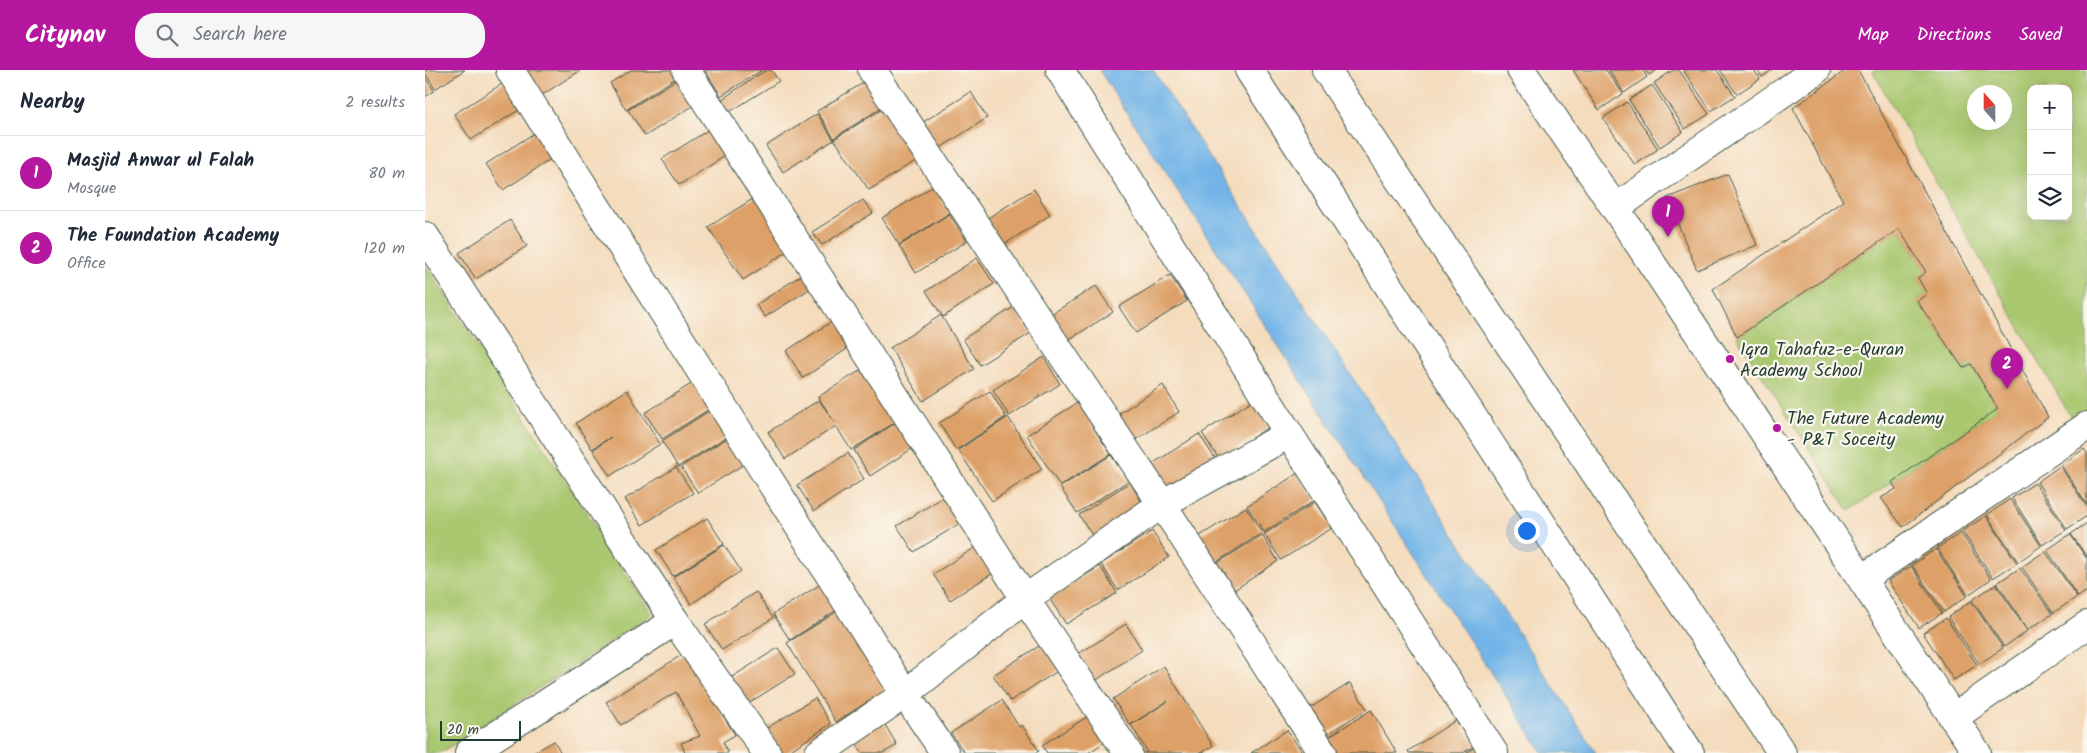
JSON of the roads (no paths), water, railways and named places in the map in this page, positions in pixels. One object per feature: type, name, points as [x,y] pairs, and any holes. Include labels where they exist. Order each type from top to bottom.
[{"type":"street","points":[[510,70],[905,694],[945,753]]},
{"type":"street","points":[[686,70],[1025,599],[1128,753]]},
{"type":"street","points":[[872,70],[1162,504],[1323,753]]},
{"type":"street","points":[[1060,70],[1289,434],[1494,753]]},
{"type":"street","points":[[1249,70],[1690,753]]},
{"type":"street","points":[[1326,70],[1782,753]]},
{"type":"street","points":[[1615,208],[1816,70]]},
{"type":"street","points":[[1528,72],[1615,208],[1977,753]]},
{"type":"street","points":[[425,236],[675,621],[767,753]]},
{"type":"street","points":[[1862,579],[2087,426]]},
{"type":"street","points":[[819,753],[905,694],[1025,599],[1162,504],[1289,434]]},
{"type":"street","points":[[469,753],[675,621]]},
{"type":"street","points":[[1953,718],[2087,625]]},
{"type":"water","points":[[1099,70],[1153,70],[1596,753],[1543,753]]},
{"type":"place","name":"Masjid Anwar ul Falah","points":[[1668,237]]},
{"type":"place","name":"Iqra Tahafuz-e-Quran Academy School","points":[[1730,359]]},
{"type":"place","name":"The Foundation Academy","points":[[2007,389]]},
{"type":"place","name":"The Future Academy - P&T Soceity","points":[[1777,428]]}]
